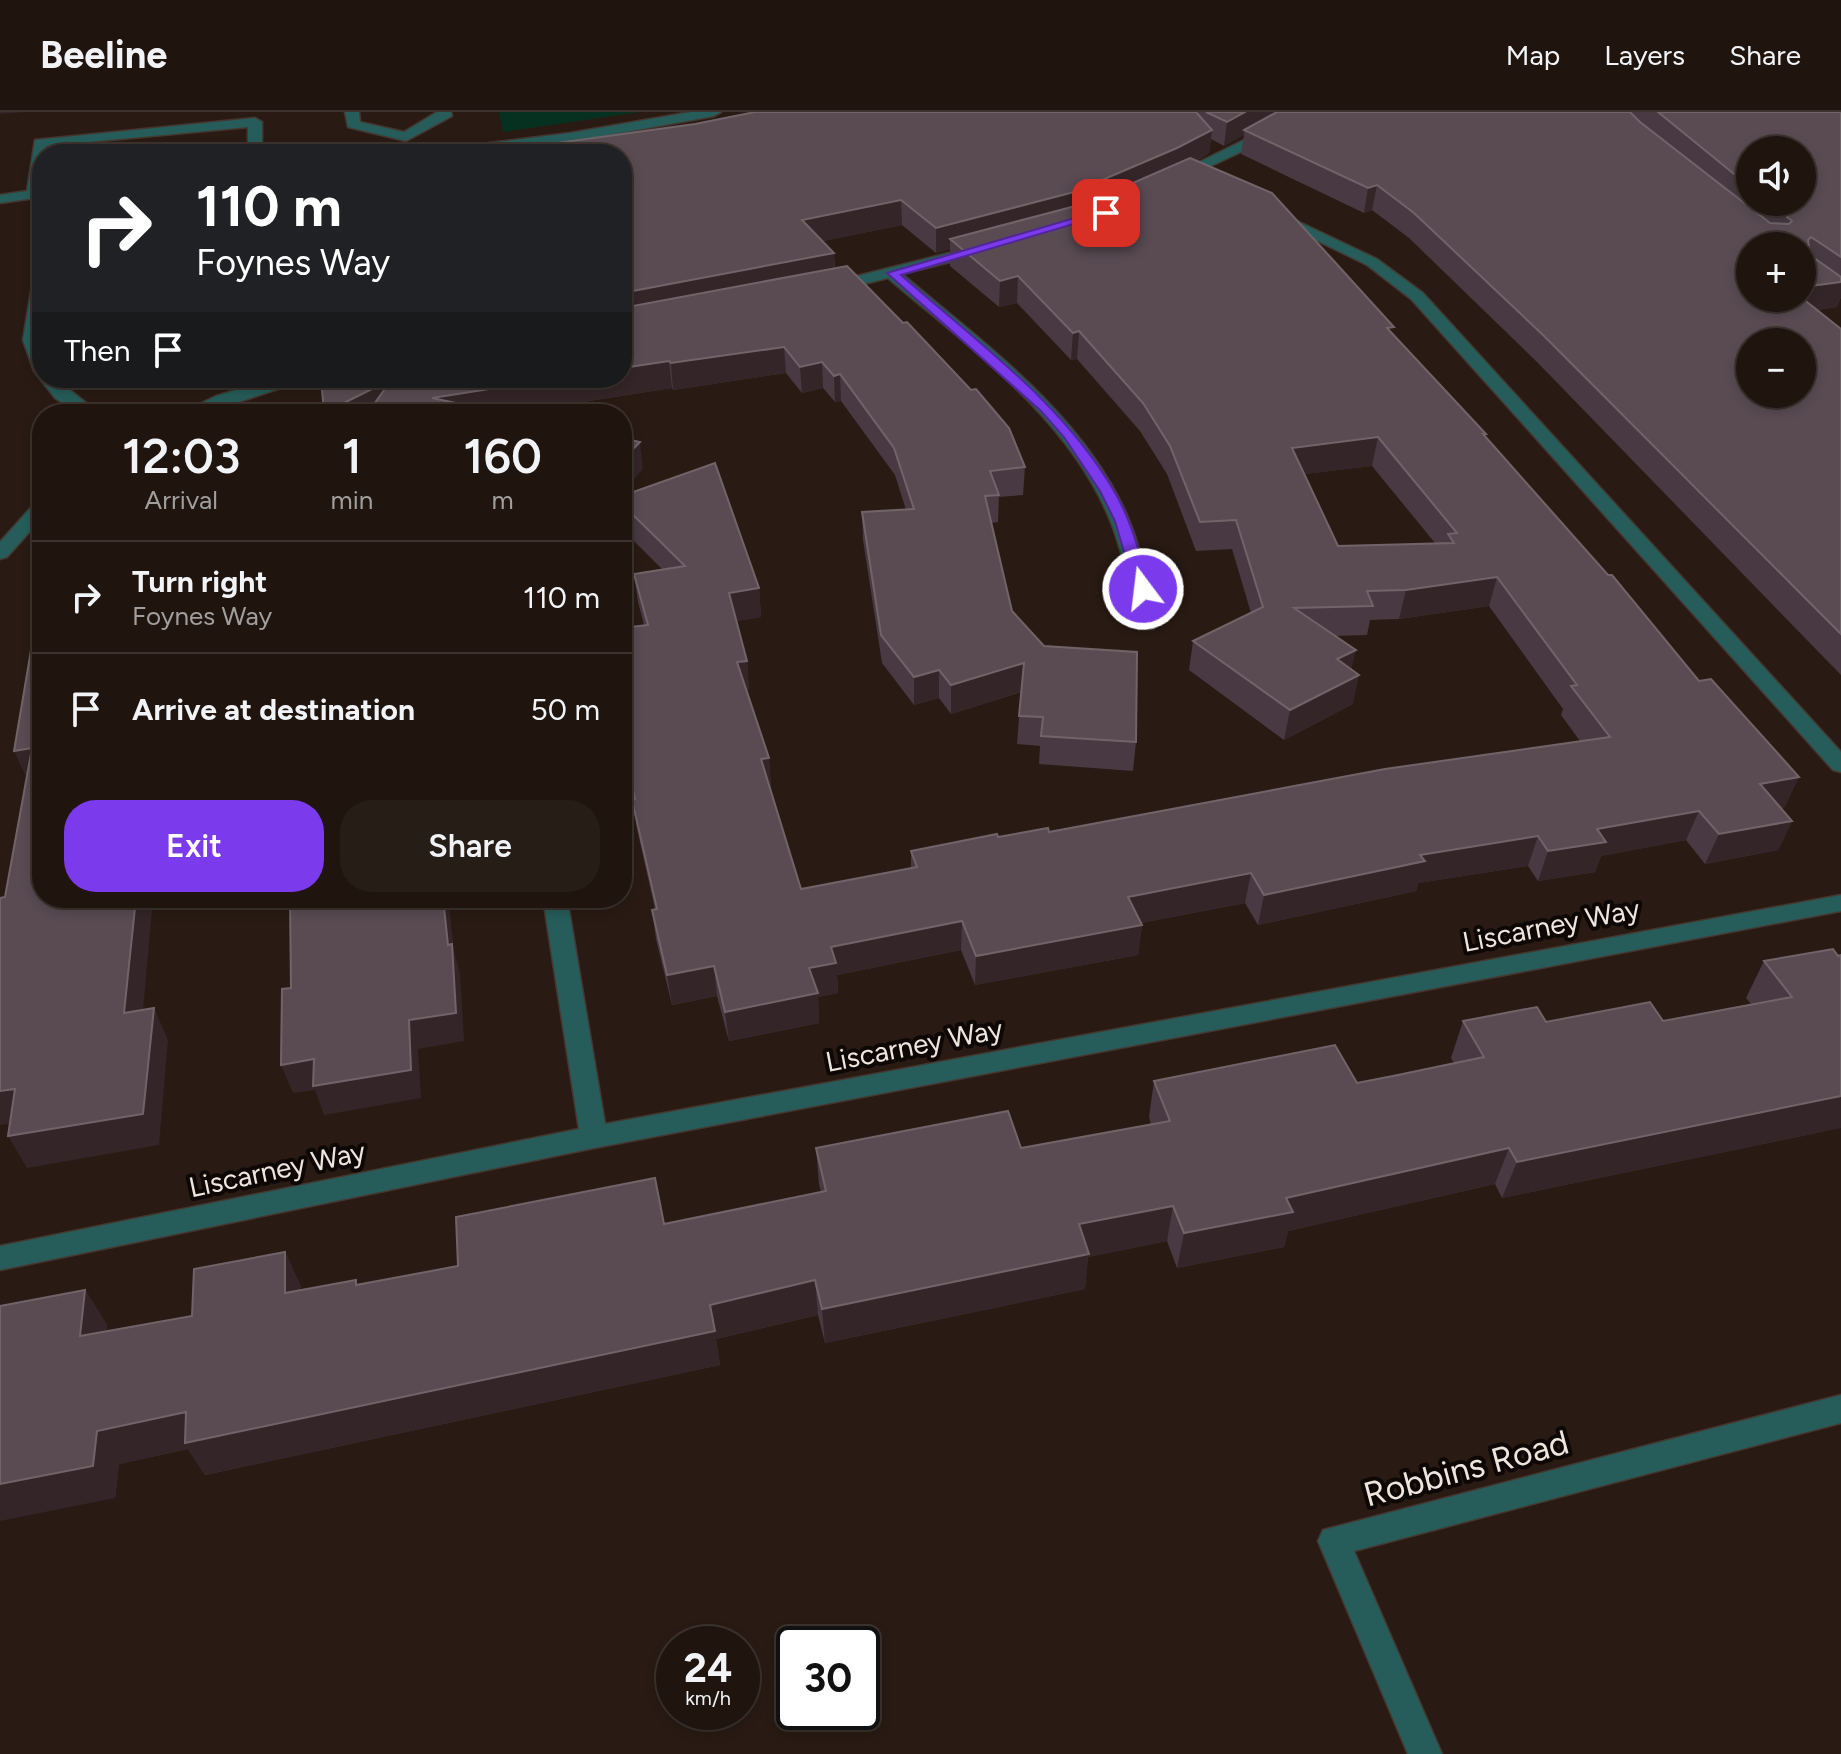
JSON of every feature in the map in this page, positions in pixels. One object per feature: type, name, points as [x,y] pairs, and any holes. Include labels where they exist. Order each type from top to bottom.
[{"type":"street","points":[[352,112],[353,124],[406,137],[445,116],[444,112]]},
{"type":"street","points":[[513,144],[714,112]]},
{"type":"street","points":[[1158,187],[1253,141],[1302,112]]},
{"type":"street","points":[[40,144],[255,122],[255,144]]},
{"type":"street","points":[[406,137],[407,144]]},
{"type":"street","points":[[1184,174],[1210,185]]},
{"type":"street","points":[[0,199],[32,195]]},
{"type":"street","points":[[1263,209],[1345,246],[1384,270],[1417,296],[1841,765]]},
{"type":"street","points":[[819,290],[997,245]]},
{"type":"street","points":[[892,273],[1045,409],[1089,462],[1107,491],[1130,543],[1143,589],[1146,625]]},
{"type":"street","points":[[55,388],[76,404]]},
{"type":"street","points":[[212,404],[261,388]]},
{"type":"street","points":[[0,553],[32,518]]},
{"type":"street","name":"Liscarney Way","points":[[0,1258],[594,1137],[1841,903]]},
{"type":"street","points":[[557,908],[594,1137]]},
{"type":"street","name":"Robbins Road","points":[[1425,1754],[1334,1541],[1841,1409]]},
{"type":"green space","points":[[499,112],[640,112],[503,132]]},
{"type":"building","points":[[755,112],[1196,112],[1212,130],[1074,192],[936,228],[901,200],[802,220],[834,253],[632,291],[632,144],[550,144],[695,124]]},
{"type":"building","points":[[1206,112],[1245,112],[1227,122]]},
{"type":"building","points":[[1277,112],[1630,112],[1736,197],[1736,216],[1761,216],[1770,223],[1789,224],[1792,221],[1786,216],[1816,216],[1816,136],[1736,136],[1736,176],[1658,112],[1841,112],[1841,257],[1816,240],[1816,232],[1736,232],[1736,312],[1816,312],[1816,309],[1841,329],[1841,634],[1544,336],[1414,213],[1377,185],[1368,188],[1244,130]]},
{"type":"building","points":[[1190,158],[1272,193],[1394,327],[1387,328],[1486,434],[1483,434],[1608,575],[1612,575],[1699,681],[1711,679],[1799,777],[1760,784],[1792,821],[1719,834],[1699,811],[1597,829],[1606,842],[1548,851],[1538,836],[1420,855],[1425,861],[1264,895],[1251,873],[1128,897],[1142,925],[976,956],[962,921],[831,947],[836,963],[809,968],[818,993],[725,1012],[714,966],[667,975],[652,910],[657,909],[632,800],[635,799],[632,785],[632,627],[648,625],[634,574],[685,566],[632,514],[632,492],[715,463],[759,588],[729,593],[747,661],[737,662],[769,758],[761,759],[801,889],[917,867],[911,851],[997,834],[998,837],[1048,828],[1049,832],[1385,769],[1610,737],[1571,686],[1577,685],[1497,577],[1406,590],[1367,591],[1373,606],[1294,608],[1356,650],[1337,659],[1359,675],[1290,710],[1193,641],[1263,607],[1236,520],[1200,522],[1170,446],[1143,403],[1079,331],[1073,333],[1018,276],[1000,281],[950,239],[1087,203]],"holes":[[[1378,437],[1457,533],[1448,534],[1454,543],[1338,546],[1292,448]]]},
{"type":"building","points":[[1816,259],[1841,277],[1841,282],[1816,285]]},
{"type":"building","points":[[847,266],[903,323],[907,322],[971,390],[976,389],[1009,428],[1025,467],[990,471],[999,495],[985,496],[1012,611],[1044,646],[1137,652],[1136,742],[1041,736],[1043,717],[1019,716],[1024,663],[951,685],[939,670],[914,677],[881,635],[862,512],[914,509],[894,448],[840,374],[834,376],[822,362],[800,367],[784,347],[632,367],[632,306]]},
{"type":"building","points":[[322,388],[374,388],[342,404],[323,404]]},
{"type":"building","points":[[386,388],[496,388],[432,398],[461,404],[374,404]]},
{"type":"building","points":[[32,644],[32,748],[14,751]]},
{"type":"building","points":[[32,748],[32,908],[135,908],[124,1013],[154,1008],[143,1114],[8,1136],[15,1089],[0,1091],[0,898],[5,897]]},
{"type":"building","points":[[290,908],[444,908],[448,945],[452,944],[456,1013],[409,1020],[411,1070],[313,1086],[314,1059],[281,1065],[282,989],[291,988]]},
{"type":"building","points":[[1833,949],[1838,956],[1841,955],[1841,1096],[1517,1162],[1509,1148],[1286,1198],[1293,1212],[1184,1233],[1173,1206],[1079,1224],[1089,1254],[822,1309],[815,1280],[710,1305],[715,1331],[185,1443],[186,1412],[97,1431],[93,1466],[0,1484],[0,1306],[85,1290],[80,1336],[192,1316],[194,1269],[285,1252],[285,1293],[356,1280],[356,1285],[458,1266],[456,1217],[655,1178],[664,1224],[826,1191],[816,1148],[1008,1111],[1021,1148],[1170,1121],[1154,1081],[1335,1045],[1357,1083],[1484,1057],[1463,1021],[1537,1007],[1546,1022],[1650,1002],[1663,1021],[1792,997],[1764,961]]},
{"type":"route","points":[[1106,213],[892,273],[1069,434],[1107,491],[1122,521],[1143,589]]}]
